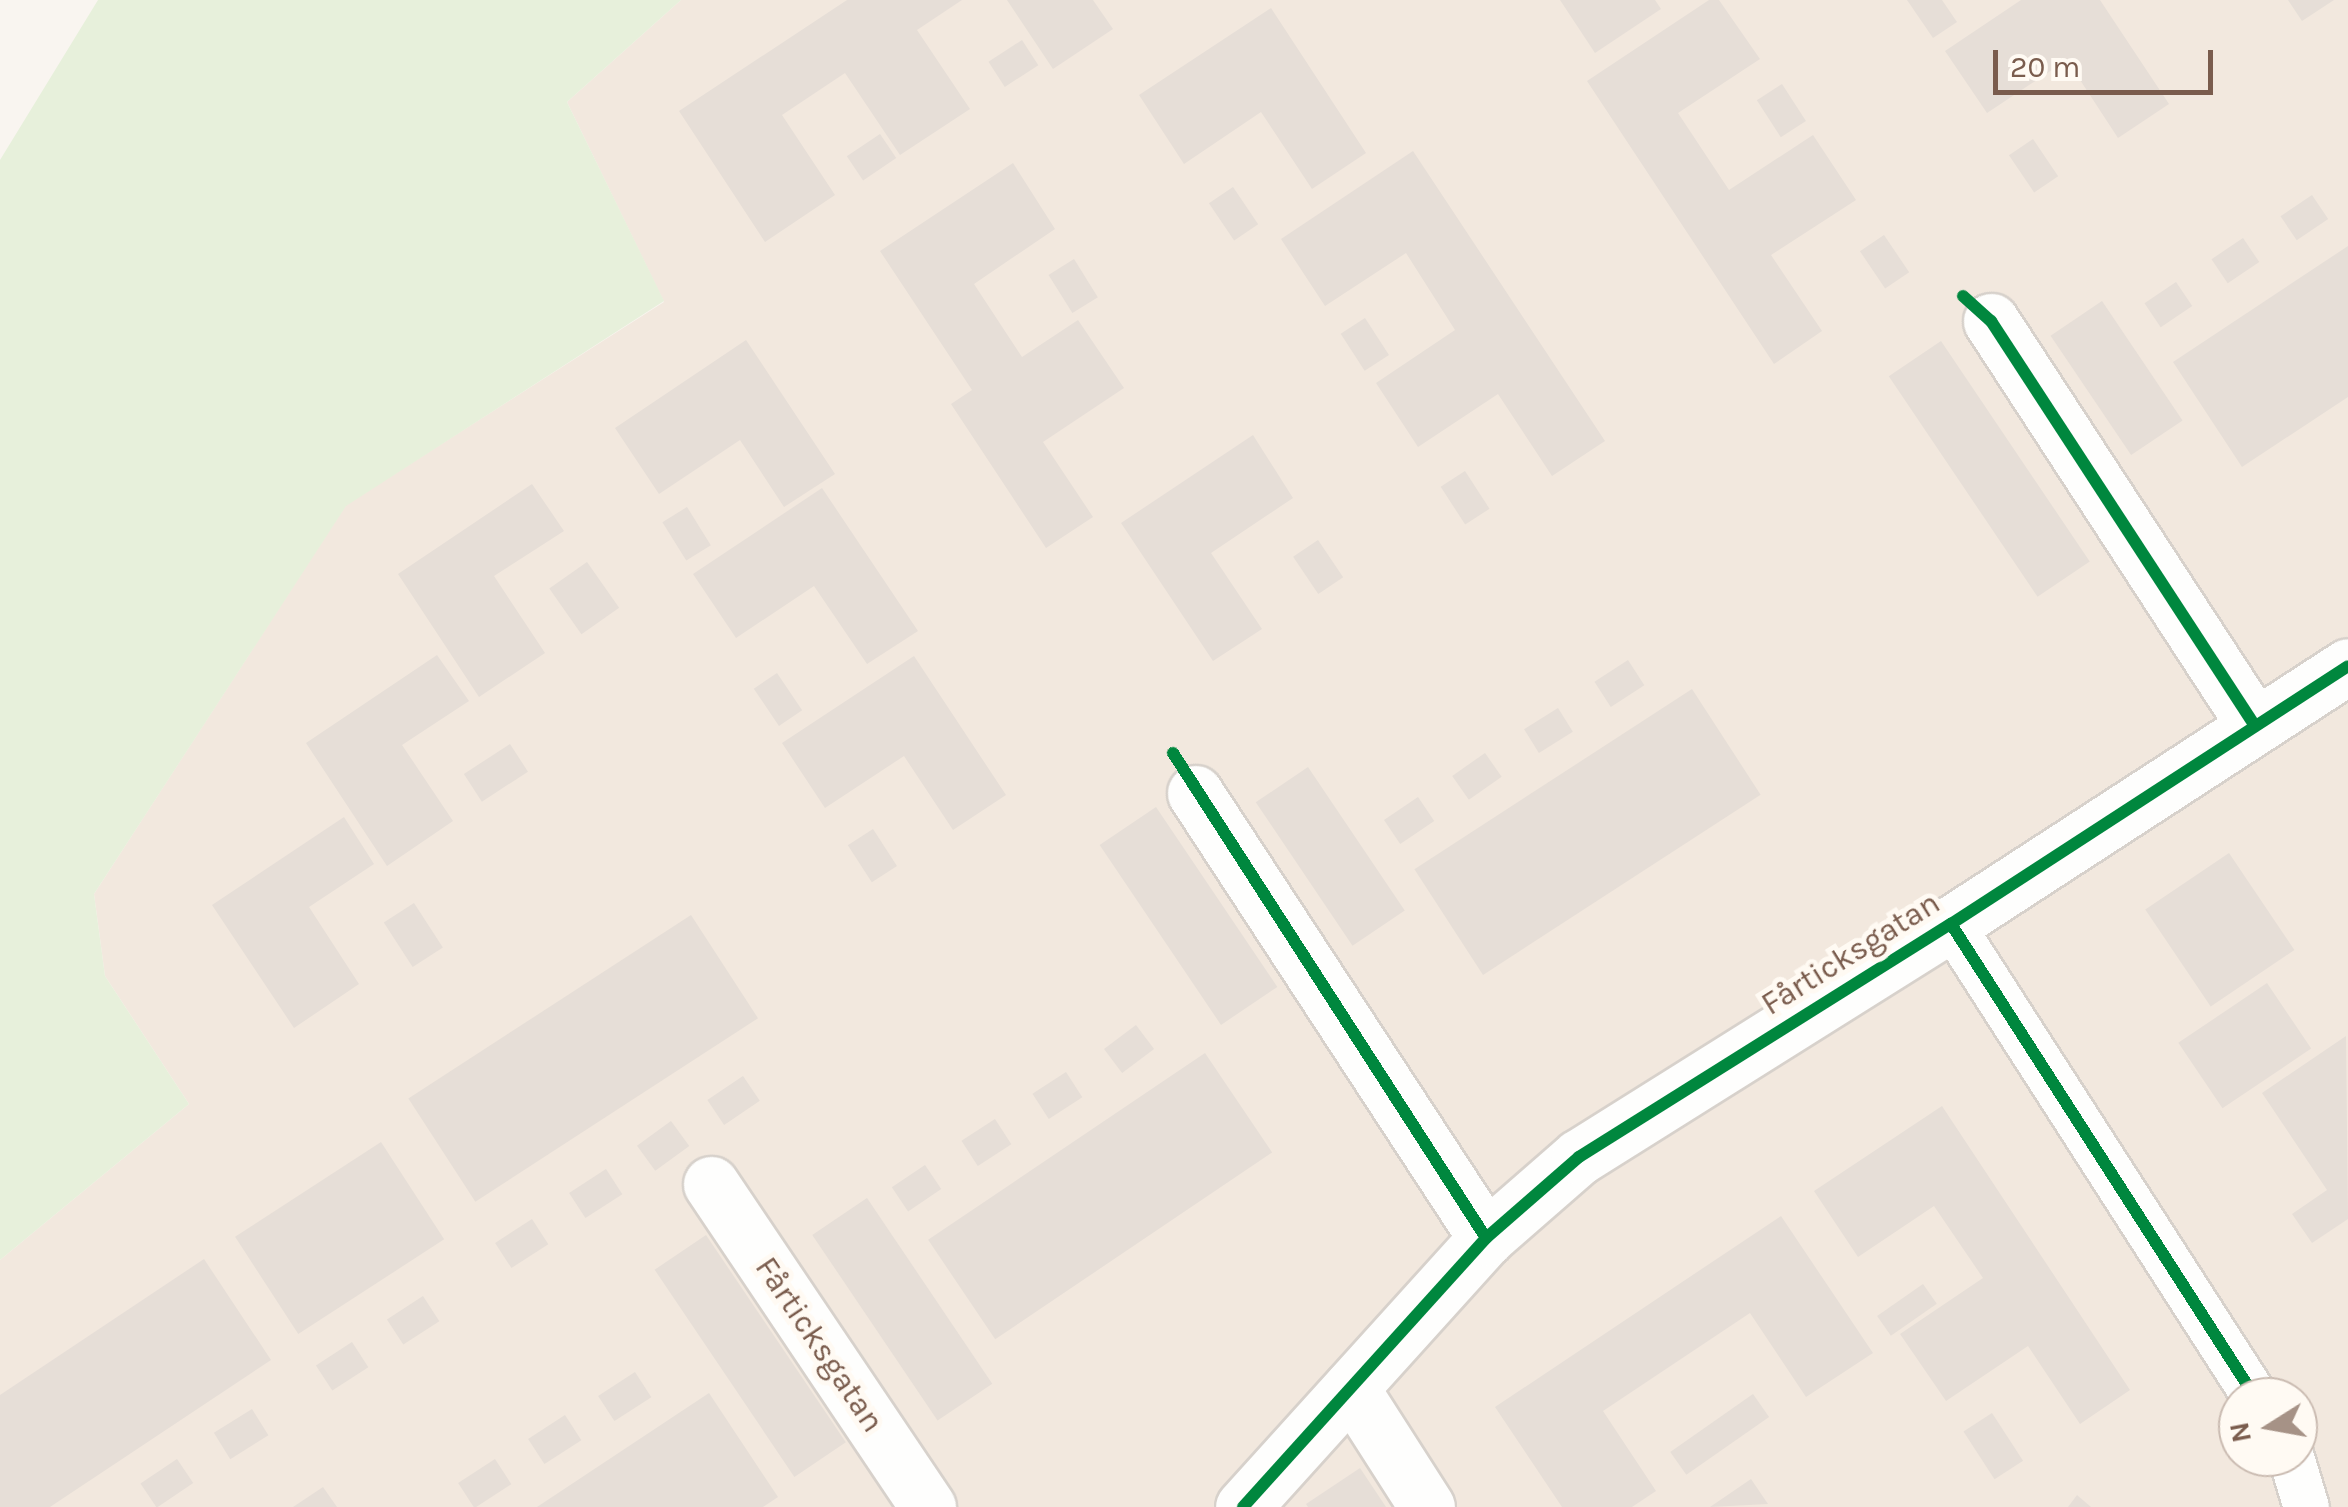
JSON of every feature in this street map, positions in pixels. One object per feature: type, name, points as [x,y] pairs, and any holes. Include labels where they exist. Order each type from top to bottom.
[{"type":"street","points":[[1992,322],[2255,726]]},
{"type":"street","name":"Fårticksgatan","points":[[1243,1507],[1486,1238],[1579,1157],[1951,924],[2348,666]]},
{"type":"street","points":[[1195,793],[1486,1238]]},
{"type":"street","name":"Fårticksgatan","points":[[711,1184],[928,1507]]},
{"type":"street","points":[[1350,1388],[1427,1507]]},
{"type":"lane","points":[[1951,924],[2242,1377]]},
{"type":"lane","points":[[2297,1477],[2306,1507]]},
{"type":"shaded area","points":[[681,0],[2348,0],[2348,1507],[0,1507],[0,1260],[189,1104],[105,976],[94,894],[346,505],[664,302],[567,102]]},
{"type":"green space","points":[[98,0],[681,0],[567,102],[664,301],[346,506],[94,894],[105,976],[189,1104],[0,1260],[0,160]]},
{"type":"building","points":[[847,0],[962,0],[917,30],[970,109],[900,155],[845,73],[782,115],[835,195],[765,242],[679,111]]},
{"type":"building","points":[[1007,0],[1093,0],[1113,29],[1053,69]]},
{"type":"building","points":[[1560,0],[1655,0],[1661,9],[1595,53]]},
{"type":"building","points":[[1709,0],[1719,0],[1760,59],[1678,113],[1729,190],[1813,135],[1856,200],[1771,255],[1822,331],[1774,364],[1587,81]]},
{"type":"building","points":[[1907,0],[1942,0],[1957,22],[1933,38]]},
{"type":"building","points":[[2021,0],[2100,0],[2169,104],[2118,138],[2067,60],[1987,113],[1945,51]]},
{"type":"building","points":[[2288,0],[2334,0],[2302,21]]},
{"type":"building","points":[[1271,8],[1366,153],[1312,189],[1261,112],[1184,164],[1139,95]]},
{"type":"building","points":[[1022,40],[1038,65],[1005,87],[988,62]]},
{"type":"building","points":[[1782,84],[1806,121],[1781,137],[1757,100]]},
{"type":"building","points":[[880,134],[896,158],[863,180],[847,156]]},
{"type":"building","points":[[2033,139],[2058,176],[2034,193],[2009,155]]},
{"type":"building","points":[[1413,151],[1605,441],[1552,476],[1498,394],[1418,447],[1376,383],[1455,330],[1406,253],[1325,306],[1281,239]]},
{"type":"building","points":[[1013,163],[1055,229],[974,284],[1022,357],[1078,320],[1124,388],[1043,442],[1093,517],[1046,548],[951,404],[972,390],[880,251]]},
{"type":"building","points":[[1233,187],[1258,224],[1234,241],[1209,203]]},
{"type":"building","points":[[2312,195],[2328,219],[2297,240],[2280,216]]},
{"type":"building","points":[[1884,235],[1909,272],[1885,289],[1860,251]]},
{"type":"building","points":[[2243,238],[2259,262],[2228,283],[2211,259]]},
{"type":"building","points":[[2348,246],[2348,397],[2242,467],[2173,362]]},
{"type":"building","points":[[1074,259],[1098,297],[1072,313],[1049,275]]},
{"type":"building","points":[[2176,282],[2192,306],[2161,327],[2144,303]]},
{"type":"building","points":[[2102,301],[2183,420],[2131,455],[2051,336]]},
{"type":"building","points":[[1365,318],[1389,355],[1365,371],[1341,334]]},
{"type":"building","points":[[746,340],[835,474],[784,507],[740,440],[659,494],[615,428]]},
{"type":"building","points":[[1941,341],[2090,562],[2038,597],[1889,376]]},
{"type":"building","points":[[1253,435],[1293,498],[1211,553],[1262,629],[1213,661],[1121,523]]},
{"type":"building","points":[[1465,471],[1490,509],[1465,525],[1441,487]]},
{"type":"building","points":[[532,484],[564,531],[494,576],[545,653],[479,697],[398,574]]},
{"type":"building","points":[[822,488],[918,631],[867,664],[814,586],[736,638],[693,574]]},
{"type":"building","points":[[687,507],[711,545],[686,561],[662,522]]},
{"type":"building","points":[[1318,540],[1343,577],[1318,594],[1293,557]]},
{"type":"building","points":[[587,562],[619,608],[581,634],[549,588]]},
{"type":"building","points":[[437,655],[469,701],[402,745],[453,821],[387,866],[306,743]]},
{"type":"building","points":[[914,656],[1006,795],[953,830],[904,756],[825,808],[782,743]]},
{"type":"building","points":[[1628,660],[1644,685],[1611,707],[1594,682]]},
{"type":"building","points":[[777,673],[802,710],[779,726],[754,689]]},
{"type":"building","points":[[1692,689],[1761,795],[1483,975],[1414,869]]},
{"type":"building","points":[[1558,708],[1573,732],[1539,753],[1524,729]]},
{"type":"building","points":[[510,744],[528,772],[482,802],[464,774]]},
{"type":"building","points":[[1485,753],[1502,777],[1469,800],[1452,776]]},
{"type":"building","points":[[1308,767],[1405,910],[1353,946],[1256,802]]},
{"type":"building","points":[[1418,797],[1434,821],[1400,844],[1384,820]]},
{"type":"building","points":[[1156,807],[1277,987],[1221,1025],[1100,845]]},
{"type":"building","points":[[344,817],[374,864],[309,907],[359,984],[294,1028],[212,905]]},
{"type":"building","points":[[873,829],[897,866],[872,882],[848,845]]},
{"type":"building","points":[[2229,853],[2294,950],[2211,1006],[2145,909]]},
{"type":"building","points":[[414,903],[443,947],[413,967],[384,923]]},
{"type":"building","points":[[691,915],[758,1018],[475,1202],[408,1099]]},
{"type":"building","points":[[2267,983],[2311,1048],[2222,1108],[2178,1043]]},
{"type":"building","points":[[1136,1025],[1154,1049],[1122,1073],[1104,1049]]},
{"type":"building","points":[[2346,1036],[2348,1219],[2312,1243],[2292,1214],[2327,1190],[2262,1093]]},
{"type":"building","points":[[1205,1053],[1272,1152],[995,1339],[928,1240]]},
{"type":"building","points":[[1066,1072],[1082,1097],[1049,1119],[1032,1094]]},
{"type":"building","points":[[743,1076],[760,1101],[724,1125],[707,1100]]},
{"type":"building","points":[[1942,1106],[2130,1390],[2080,1424],[2028,1346],[1946,1401],[1900,1334],[1983,1278],[1934,1206],[1858,1257],[1814,1191]]},
{"type":"building","points":[[995,1119],[1011,1144],[978,1166],[961,1141]]},
{"type":"building","points":[[671,1121],[689,1146],[655,1171],[637,1146]]},
{"type":"building","points":[[381,1142],[444,1239],[298,1334],[235,1237]]},
{"type":"building","points":[[925,1165],[941,1189],[908,1211],[892,1187]]},
{"type":"building","points":[[606,1169],[622,1194],[585,1218],[569,1193]]},
{"type":"building","points":[[867,1198],[992,1384],[938,1421],[812,1235]]},
{"type":"building","points":[[1781,1216],[1873,1353],[1806,1397],[1750,1313],[1603,1411],[1656,1491],[1632,1507],[1562,1507],[1495,1407]]},
{"type":"building","points":[[532,1219],[548,1244],[511,1268],[495,1243]]},
{"type":"building","points":[[706,1235],[846,1442],[794,1477],[655,1270]]},
{"type":"building","points":[[204,1259],[271,1360],[50,1507],[0,1507],[0,1395]]},
{"type":"building","points":[[1923,1284],[1937,1304],[1891,1336],[1877,1316]]},
{"type":"building","points":[[423,1296],[439,1321],[403,1345],[387,1319]]},
{"type":"building","points":[[352,1342],[368,1367],[332,1391],[316,1365]]},
{"type":"building","points":[[635,1372],[651,1397],[614,1421],[598,1396]]},
{"type":"building","points":[[709,1393],[778,1497],[763,1507],[537,1507]]},
{"type":"building","points":[[1753,1394],[1769,1417],[1686,1475],[1670,1452]]},
{"type":"building","points":[[252,1409],[268,1435],[230,1459],[214,1433]]},
{"type":"building","points":[[1992,1413],[2023,1461],[1995,1479],[1963,1432]]},
{"type":"building","points":[[565,1415],[581,1440],[544,1464],[528,1439]]},
{"type":"building","points":[[177,1459],[193,1483],[158,1507],[141,1484]]},
{"type":"building","points":[[495,1459],[511,1484],[474,1507],[458,1483]]},
{"type":"building","points":[[1360,1468],[1386,1507],[1308,1507],[1306,1504]]},
{"type":"building","points":[[1751,1479],[1768,1504],[1710,1507]]},
{"type":"building","points":[[323,1487],[337,1507],[293,1507]]},
{"type":"building","points":[[2077,1495],[2091,1507],[2068,1507]]},
{"type":"cycle path","points":[[1963,296],[1991,321],[2255,726]]},
{"type":"cycle path","points":[[1243,1507],[1486,1238],[1579,1157],[1951,924],[2348,666]]},
{"type":"cycle path","points":[[1173,753],[1486,1238]]},
{"type":"cycle path","points":[[1951,924],[2242,1377]]}]
